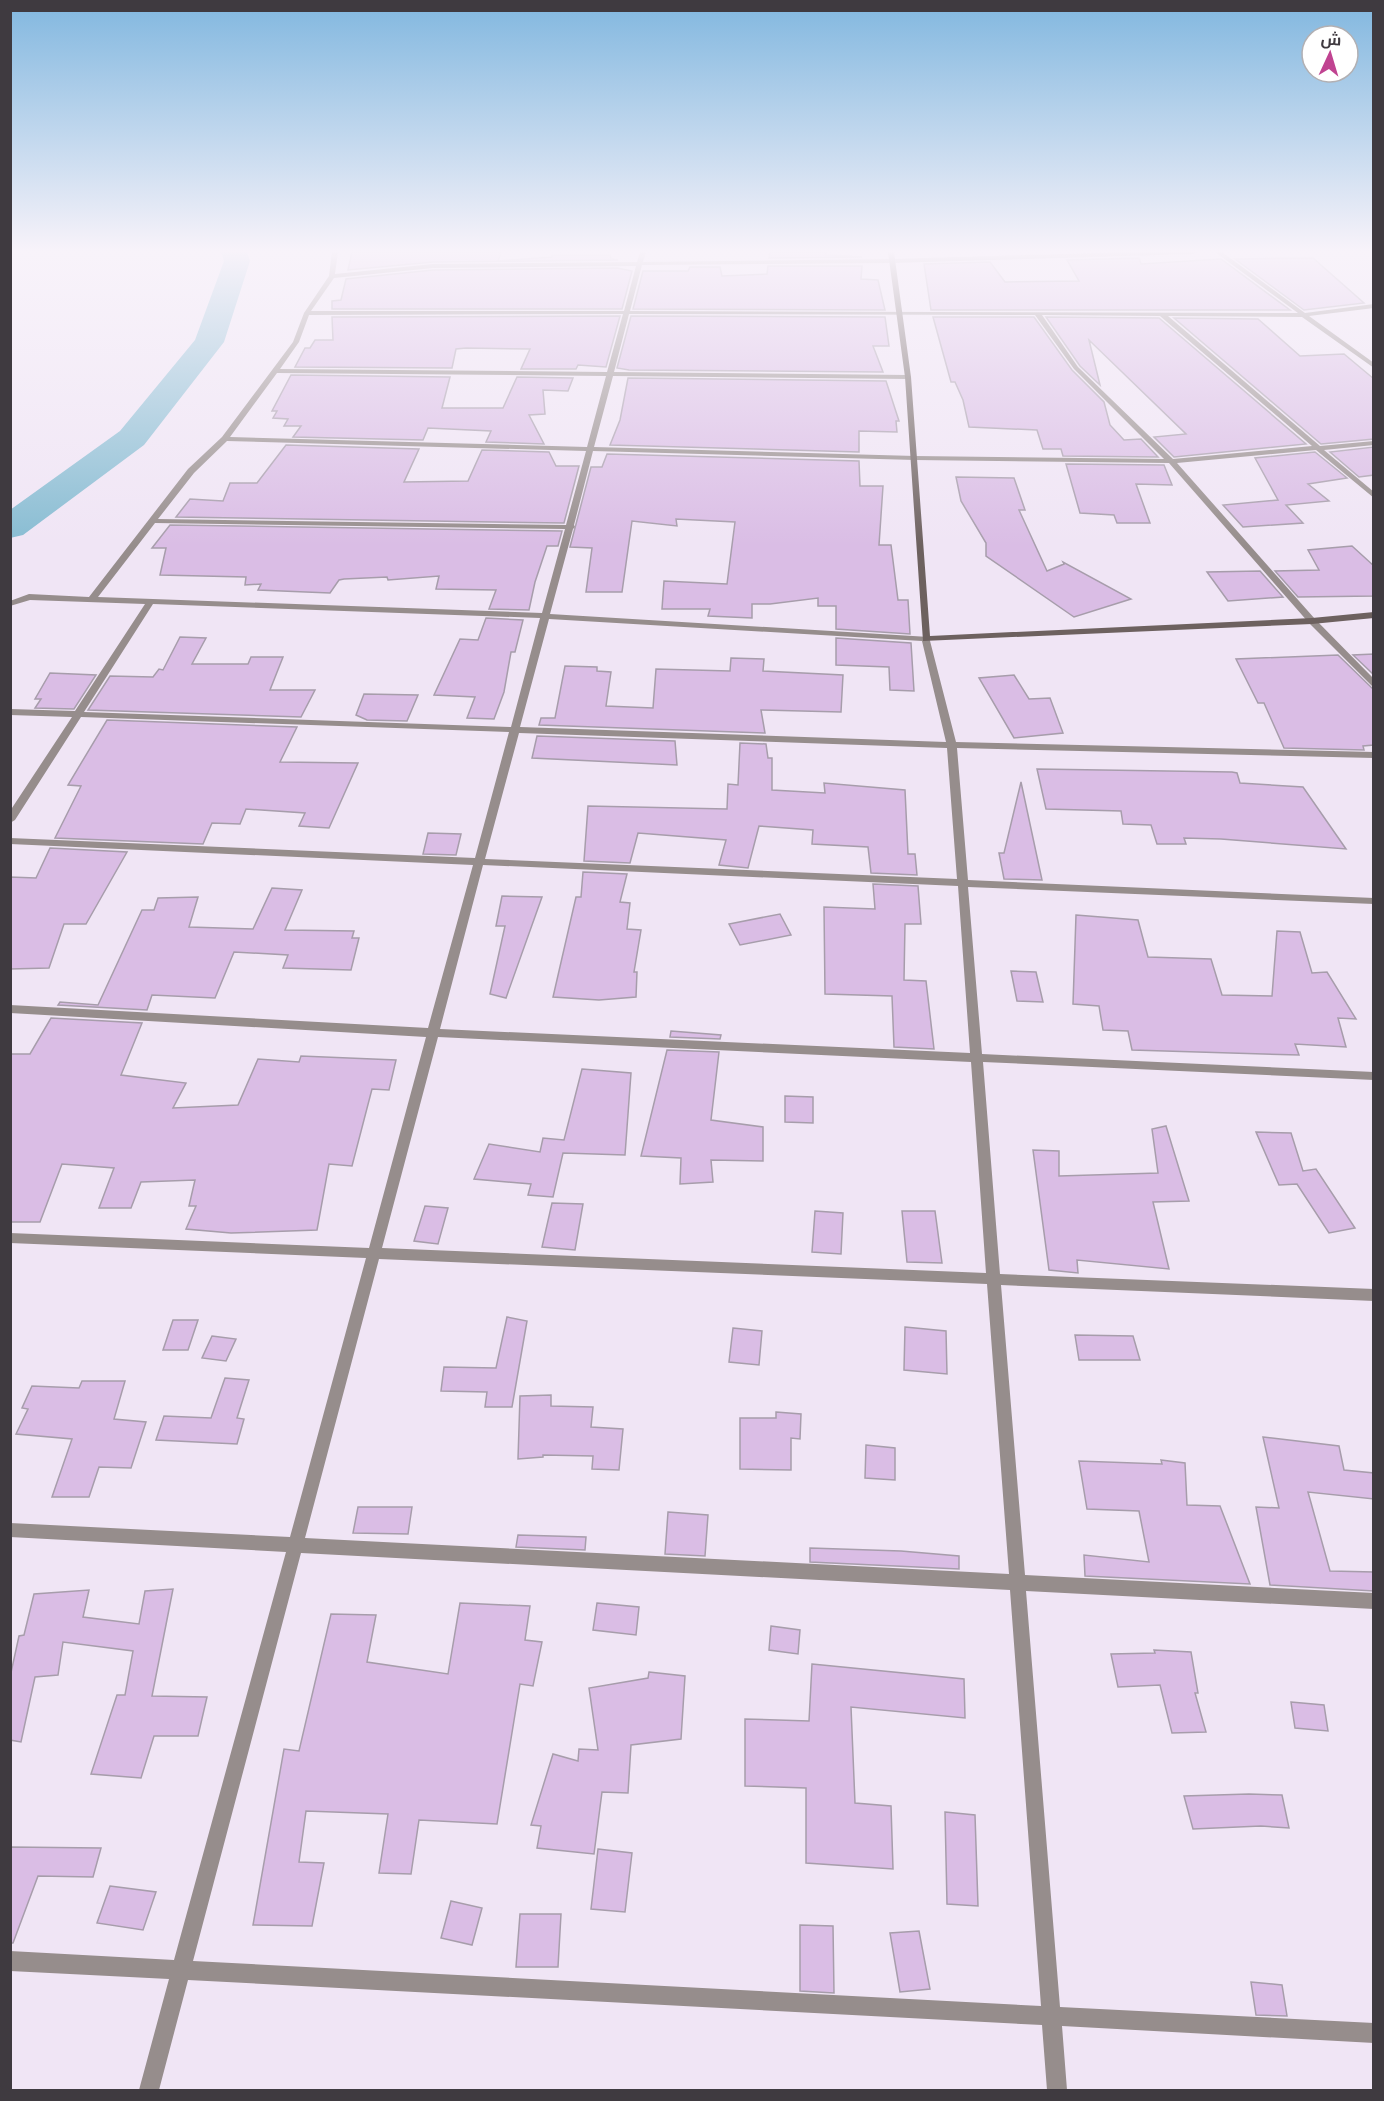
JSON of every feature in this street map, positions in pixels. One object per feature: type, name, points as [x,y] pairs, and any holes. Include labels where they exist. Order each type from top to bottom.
[{"type":"main road","points":[[905,350],[915,458],[926,639],[1312,621],[1374,615]]},
{"type":"street","points":[[92,599],[191,471],[225,439],[290,350]]},
{"type":"street","points":[[148,2091],[619,350]]},
{"type":"street","points":[[1063,350],[1076,368],[1171,461],[1312,621],[1374,685]]},
{"type":"street","points":[[1204,350],[1374,496]]},
{"type":"street","points":[[1351,350],[1374,366]]},
{"type":"street","points":[[276,371],[612,376],[908,377]]},
{"type":"street","points":[[225,439],[915,458],[1171,461],[1374,443]]},
{"type":"street","points":[[151,521],[571,527]]},
{"type":"street","points":[[10,604],[29,597],[547,616],[926,639],[952,745],[1049,2016],[1057,2091]]},
{"type":"street","points":[[10,820],[151,601]]},
{"type":"street","points":[[10,712],[952,745],[1374,755]]},
{"type":"street","points":[[10,841],[1374,901]]},
{"type":"street","points":[[10,1009],[435,1033],[1374,1076]]},
{"type":"street","points":[[10,1238],[1374,1294]]},
{"type":"street","points":[[10,1530],[1374,1601]]},
{"type":"street","points":[[10,1962],[1374,2033]]},
{"type":"building","points":[[304,350],[456,350],[452,368],[295,367]]},
{"type":"building","points":[[530,350],[611,350],[606,367],[578,365],[576,369],[521,369]]},
{"type":"building","points":[[622,350],[875,350],[883,372],[629,370],[617,368]]},
{"type":"building","points":[[942,350],[1058,350],[1072,370],[1104,402],[1110,425],[1124,440],[1141,439],[1158,457],[1063,456],[1061,449],[1043,449],[1037,430],[969,427],[963,400],[955,382],[951,382]]},
{"type":"building","points":[[1069,350],[1091,350],[1100,385],[1080,366]]},
{"type":"building","points":[[1099,350],[1196,350],[1306,444],[1174,457],[1154,437],[1186,434]]},
{"type":"building","points":[[1211,350],[1293,350],[1300,356],[1344,354],[1374,379],[1374,439],[1321,444]]},
{"type":"building","points":[[291,375],[450,377],[442,408],[503,408],[517,377],[573,378],[568,391],[543,390],[545,414],[529,415],[544,444],[486,442],[491,431],[428,428],[423,440],[293,437],[301,426],[284,426],[288,419],[273,418],[277,411],[272,411]]},
{"type":"building","points":[[628,378],[886,381],[899,421],[896,421],[897,432],[859,431],[859,452],[610,445],[620,420]]},
{"type":"building","points":[[286,445],[419,449],[404,482],[468,481],[482,450],[549,452],[556,466],[579,466],[564,523],[176,517],[190,499],[223,501],[230,483],[257,483]]},
{"type":"building","points":[[1374,447],[1374,475],[1359,477],[1330,452]]},
{"type":"building","points":[[1315,452],[1347,478],[1308,484],[1329,501],[1286,505],[1303,523],[1243,527],[1223,505],[1278,500],[1255,458]]},
{"type":"building","points":[[607,454],[859,461],[860,486],[883,486],[879,545],[891,545],[898,600],[908,600],[910,634],[836,629],[836,606],[818,606],[818,598],[752,604],[752,618],[708,616],[710,609],[662,609],[664,581],[727,584],[735,522],[676,519],[677,526],[632,521],[622,592],[586,592],[592,548],[570,547],[591,467],[602,467]]},
{"type":"building","points":[[1066,464],[1164,465],[1172,485],[1136,484],[1150,523],[1117,523],[1114,515],[1080,513]]},
{"type":"building","points":[[956,477],[1014,478],[1025,510],[1019,510],[1047,571],[1064,564],[1063,562],[1131,599],[1074,617],[986,556],[986,543],[961,501]]},
{"type":"building","points":[[170,525],[562,531],[558,546],[547,546],[535,582],[529,610],[489,609],[496,590],[436,589],[439,576],[388,580],[387,577],[344,579],[339,580],[330,593],[258,590],[261,584],[245,585],[246,577],[160,575],[166,548],[152,548]]},
{"type":"building","points":[[1352,546],[1374,566],[1374,596],[1298,597],[1275,571],[1319,570],[1308,550]]},
{"type":"building","points":[[1260,571],[1283,597],[1228,601],[1207,572]]},
{"type":"building","points":[[486,618],[523,620],[515,652],[511,652],[504,692],[494,719],[467,718],[475,697],[434,695],[460,639],[478,640]]},
{"type":"building","points":[[180,637],[206,638],[192,664],[248,664],[251,657],[283,657],[270,690],[315,690],[301,717],[88,710],[110,676],[153,677],[159,669],[163,670]]},
{"type":"building","points":[[836,638],[911,643],[914,691],[890,690],[889,667],[836,665]]},
{"type":"building","points":[[1374,654],[1374,675],[1353,655]]},
{"type":"building","points":[[1338,655],[1374,690],[1374,745],[1363,746],[1364,750],[1284,748],[1264,703],[1258,703],[1236,659]]},
{"type":"building","points":[[731,658],[764,659],[763,671],[843,675],[841,712],[761,710],[765,733],[539,725],[541,718],[555,718],[565,666],[597,667],[597,671],[611,672],[606,706],[653,708],[656,669],[730,671]]},
{"type":"building","points":[[50,673],[96,675],[74,709],[35,708],[41,699],[35,699]]},
{"type":"building","points":[[1014,675],[1029,699],[1050,698],[1063,733],[1014,738],[979,678]]},
{"type":"building","points":[[364,694],[418,695],[407,721],[367,720],[356,715]]},
{"type":"building","points":[[107,720],[297,727],[280,762],[358,763],[329,828],[299,826],[305,813],[246,809],[240,824],[212,823],[203,844],[55,838],[81,786],[68,785]]},
{"type":"building","points":[[537,736],[675,741],[677,765],[532,758]]},
{"type":"building","points":[[740,743],[766,744],[768,758],[772,758],[772,790],[825,793],[824,783],[905,790],[908,854],[915,854],[917,875],[871,873],[868,847],[812,844],[813,830],[759,826],[748,868],[719,865],[726,840],[638,833],[630,863],[584,861],[588,806],[727,809],[728,784],[738,785]]},
{"type":"building","points":[[1037,769],[1232,772],[1237,773],[1240,783],[1303,787],[1346,849],[1184,838],[1186,844],[1157,844],[1151,825],[1123,824],[1121,811],[1046,809]]},
{"type":"building","points":[[1021,782],[1042,880],[1004,879],[999,853],[1004,853]]},
{"type":"building","points":[[428,833],[461,834],[456,855],[423,854]]},
{"type":"building","points":[[50,848],[127,852],[86,924],[64,924],[49,968],[10,969],[10,877],[36,878]]},
{"type":"building","points":[[583,872],[627,874],[620,902],[630,903],[627,929],[641,930],[634,972],[637,972],[636,997],[599,1000],[553,997],[576,897],[581,897]]},
{"type":"building","points":[[873,884],[918,886],[921,924],[905,924],[904,980],[926,981],[934,1049],[894,1047],[892,996],[825,994],[824,907],[875,909]]},
{"type":"building","points":[[272,888],[302,890],[285,930],[354,931],[352,938],[359,938],[351,970],[283,968],[288,955],[234,952],[215,998],[152,995],[147,1010],[58,1005],[60,1002],[98,1005],[142,910],[154,910],[158,898],[198,897],[189,927],[253,929]]},
{"type":"building","points":[[502,896],[542,897],[506,998],[490,994],[505,926],[496,926]]},
{"type":"building","points":[[780,914],[791,935],[740,945],[729,924]]},
{"type":"building","points":[[1076,915],[1138,920],[1148,957],[1211,959],[1222,995],[1272,996],[1277,931],[1300,932],[1312,973],[1327,972],[1356,1019],[1338,1018],[1346,1047],[1295,1044],[1299,1055],[1132,1050],[1128,1031],[1103,1030],[1099,1006],[1073,1004]]},
{"type":"building","points":[[1011,971],[1036,972],[1043,1002],[1017,1001]]},
{"type":"building","points":[[51,1018],[142,1023],[121,1075],[186,1083],[173,1108],[238,1105],[258,1059],[299,1062],[301,1056],[396,1060],[389,1090],[372,1089],[352,1166],[329,1164],[317,1230],[231,1233],[186,1229],[196,1206],[189,1206],[195,1180],[141,1182],[131,1208],[99,1208],[114,1168],[62,1164],[40,1222],[10,1222],[10,1054],[30,1054]]},
{"type":"building","points":[[671,1031],[721,1035],[720,1039],[670,1037]]},
{"type":"building","points":[[667,1050],[719,1052],[711,1120],[763,1127],[763,1161],[711,1160],[713,1182],[680,1184],[681,1158],[641,1156]]},
{"type":"building","points":[[582,1069],[631,1073],[625,1155],[563,1153],[553,1197],[528,1195],[531,1184],[474,1179],[489,1144],[540,1152],[543,1138],[564,1140]]},
{"type":"building","points":[[785,1096],[813,1097],[813,1123],[785,1122]]},
{"type":"building","points":[[1166,1126],[1189,1201],[1153,1202],[1169,1269],[1077,1260],[1078,1273],[1049,1270],[1033,1150],[1059,1151],[1059,1176],[1158,1173],[1152,1129]]},
{"type":"building","points":[[1256,1132],[1291,1133],[1303,1171],[1316,1169],[1355,1228],[1329,1233],[1297,1184],[1279,1185]]},
{"type":"building","points":[[552,1203],[583,1204],[575,1250],[542,1247]]},
{"type":"building","points":[[425,1206],[448,1208],[438,1244],[414,1241]]},
{"type":"building","points":[[815,1211],[843,1213],[841,1254],[812,1252]]},
{"type":"building","points":[[902,1211],[935,1211],[942,1263],[907,1262]]},
{"type":"building","points":[[507,1317],[527,1321],[512,1407],[485,1407],[487,1392],[441,1391],[444,1367],[496,1368]]},
{"type":"building","points":[[173,1320],[198,1320],[188,1350],[163,1350]]},
{"type":"building","points":[[905,1327],[946,1331],[947,1374],[904,1370]]},
{"type":"building","points":[[733,1328],[762,1331],[759,1365],[729,1362]]},
{"type":"building","points":[[1075,1335],[1133,1336],[1140,1360],[1079,1360]]},
{"type":"building","points":[[212,1336],[236,1339],[226,1361],[202,1358]]},
{"type":"building","points":[[225,1378],[249,1380],[237,1418],[244,1419],[237,1444],[156,1440],[164,1416],[211,1418]]},
{"type":"building","points":[[82,1381],[125,1381],[114,1419],[146,1422],[131,1468],[99,1467],[89,1497],[52,1497],[72,1439],[16,1434],[28,1409],[22,1408],[32,1386],[79,1388]]},
{"type":"building","points":[[551,1395],[551,1406],[593,1407],[591,1427],[623,1429],[619,1470],[592,1469],[593,1456],[543,1455],[543,1457],[518,1459],[520,1396]]},
{"type":"building","points":[[776,1412],[801,1414],[800,1439],[791,1438],[791,1470],[740,1469],[740,1418],[776,1418]]},
{"type":"building","points":[[1263,1437],[1339,1446],[1344,1470],[1374,1473],[1374,1499],[1308,1492],[1330,1571],[1374,1572],[1374,1591],[1270,1585],[1256,1507],[1279,1508]]},
{"type":"building","points":[[866,1445],[895,1448],[895,1480],[865,1478]]},
{"type":"building","points":[[1161,1460],[1185,1463],[1187,1505],[1220,1506],[1250,1584],[1085,1576],[1084,1555],[1149,1562],[1139,1511],[1087,1509],[1079,1461],[1162,1464]]},
{"type":"building","points":[[358,1507],[412,1507],[408,1534],[353,1533]]},
{"type":"building","points":[[668,1512],[708,1515],[705,1556],[665,1554]]},
{"type":"building","points":[[518,1535],[586,1537],[585,1550],[516,1547]]},
{"type":"building","points":[[810,1548],[901,1551],[959,1556],[959,1569],[810,1562]]},
{"type":"building","points":[[173,1589],[152,1696],[207,1697],[198,1736],[154,1736],[141,1778],[91,1774],[117,1695],[125,1695],[133,1651],[63,1642],[58,1675],[35,1677],[21,1742],[10,1740],[10,1677],[19,1636],[24,1635],[34,1594],[89,1590],[83,1617],[139,1624],[145,1591]]},
{"type":"building","points":[[460,1603],[530,1606],[525,1640],[542,1642],[533,1686],[520,1684],[497,1824],[419,1820],[411,1874],[379,1873],[388,1814],[306,1811],[299,1862],[324,1863],[312,1926],[253,1925],[284,1749],[299,1751],[331,1614],[376,1615],[367,1662],[448,1674]]},
{"type":"building","points":[[597,1603],[639,1607],[636,1635],[593,1630]]},
{"type":"building","points":[[771,1626],[800,1630],[798,1654],[769,1650]]},
{"type":"building","points":[[1154,1650],[1191,1652],[1198,1693],[1195,1693],[1206,1732],[1172,1733],[1160,1685],[1118,1687],[1111,1654],[1155,1653]]},
{"type":"building","points":[[812,1664],[964,1679],[965,1718],[851,1707],[855,1803],[891,1806],[893,1869],[806,1863],[806,1788],[745,1786],[745,1719],[809,1721]]},
{"type":"building","points":[[649,1672],[685,1676],[681,1739],[631,1745],[628,1793],[602,1792],[594,1854],[537,1848],[541,1826],[531,1825],[553,1754],[578,1761],[579,1749],[598,1750],[589,1688],[648,1678]]},
{"type":"building","points":[[1291,1702],[1324,1705],[1328,1731],[1295,1728]]},
{"type":"building","points":[[1282,1795],[1289,1828],[1261,1826],[1193,1829],[1184,1796]]},
{"type":"building","points":[[945,1812],[975,1815],[978,1906],[947,1904]]},
{"type":"building","points":[[10,1847],[101,1848],[93,1877],[38,1876],[13,1943],[10,1943]]},
{"type":"building","points":[[598,1849],[632,1853],[625,1912],[591,1909]]},
{"type":"building","points":[[110,1886],[156,1892],[143,1930],[97,1923]]},
{"type":"building","points":[[451,1901],[482,1908],[472,1945],[441,1938]]},
{"type":"building","points":[[520,1914],[561,1914],[558,1967],[516,1967]]},
{"type":"building","points":[[800,1925],[833,1926],[834,1993],[800,1991]]},
{"type":"building","points":[[919,1931],[930,1989],[900,1992],[890,1933]]},
{"type":"building","points":[[1251,1982],[1282,1985],[1287,2016],[1256,2015]]},
{"type":"waterway","points":[[10,527],[132,438],[203,350]]}]
